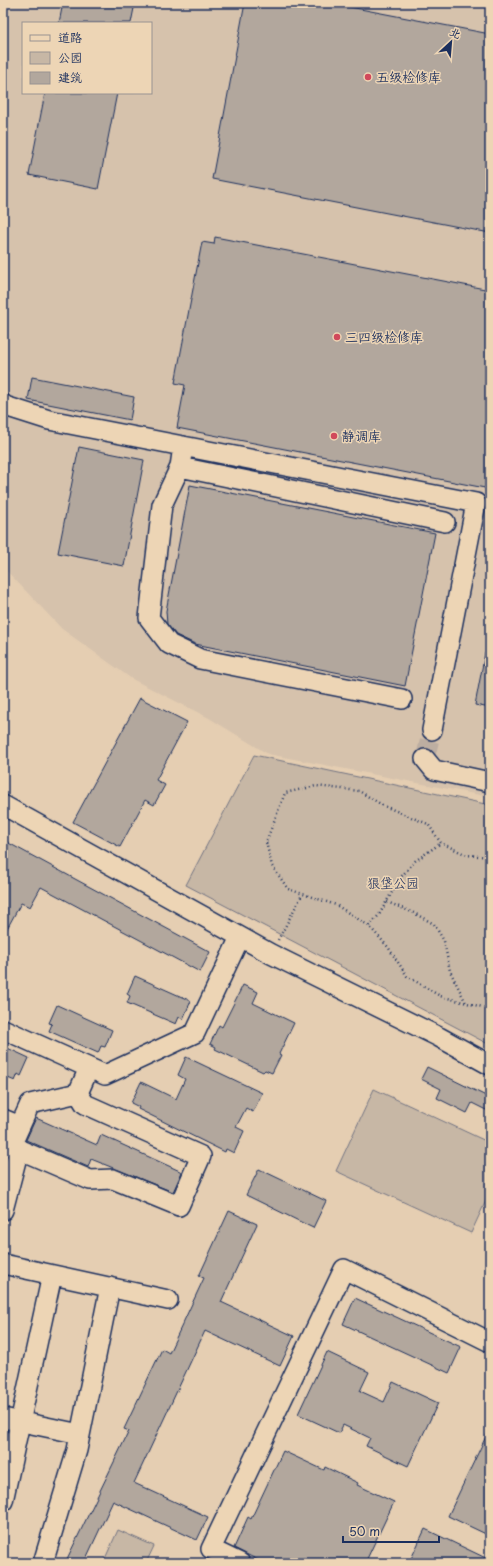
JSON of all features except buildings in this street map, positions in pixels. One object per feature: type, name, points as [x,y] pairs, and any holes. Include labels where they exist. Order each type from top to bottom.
[{"type":"street","points":[[3,404],[49,420],[483,504],[432,730]]},
{"type":"street","points":[[182,446],[180,467],[162,505],[149,618],[170,644],[200,659],[402,699]]},
{"type":"street","points":[[180,467],[445,522]]},
{"type":"street","points":[[425,759],[434,770],[490,782]]},
{"type":"street","points":[[3,805],[271,954],[490,1065]]},
{"type":"street","points":[[3,1029],[105,1075],[196,1033],[240,937]]},
{"type":"street","points":[[78,1093],[89,1068]]},
{"type":"street","points":[[78,1093],[85,1104],[202,1156],[180,1206],[113,1179],[90,1180],[11,1146],[11,1122],[30,1104],[78,1093]]},
{"type":"street","points":[[3,1210],[19,1149]]},
{"type":"street","points":[[3,1264],[168,1300]]},
{"type":"street","points":[[240,1563],[208,1556],[344,1269],[490,1342]]},
{"type":"street","points":[[3,1501],[12,1420],[52,1275]]},
{"type":"street","points":[[43,1563],[80,1434],[110,1288]]},
{"type":"street","points":[[12,1420],[80,1434]]},
{"type":"path","points":[[490,857],[468,855],[441,843],[428,824],[384,806],[359,791],[316,786],[286,793],[266,842],[272,866],[288,889],[336,905],[369,926],[388,947],[408,976],[440,996],[466,1004],[490,1009]]},
{"type":"path","points":[[369,926],[379,915],[400,878],[414,861],[441,843]]},
{"type":"path","points":[[271,954],[302,894]]},
{"type":"path","points":[[387,902],[414,913],[434,924],[444,941],[450,971],[466,1004]]},
{"type":"shaded area","points":[[3,3],[490,3],[490,797],[268,754],[209,718],[132,679],[62,629],[3,567]]},
{"type":"green space","name":"狼垡公园","points":[[254,755],[490,805],[490,1045],[186,885]]},
{"type":"green space","points":[[374,1089],[490,1143],[490,1192],[471,1233],[336,1171]]},
{"type":"green space","points":[[118,1530],[154,1546],[146,1563],[103,1563]]},
{"type":"tunnel","points":[[425,759],[432,730]]},
{"type":"place","name":"五级检修库","points":[[368,77]]},
{"type":"place","name":"三四级检修库","points":[[337,337]]},
{"type":"place","name":"静调库","points":[[334,436]]}]
